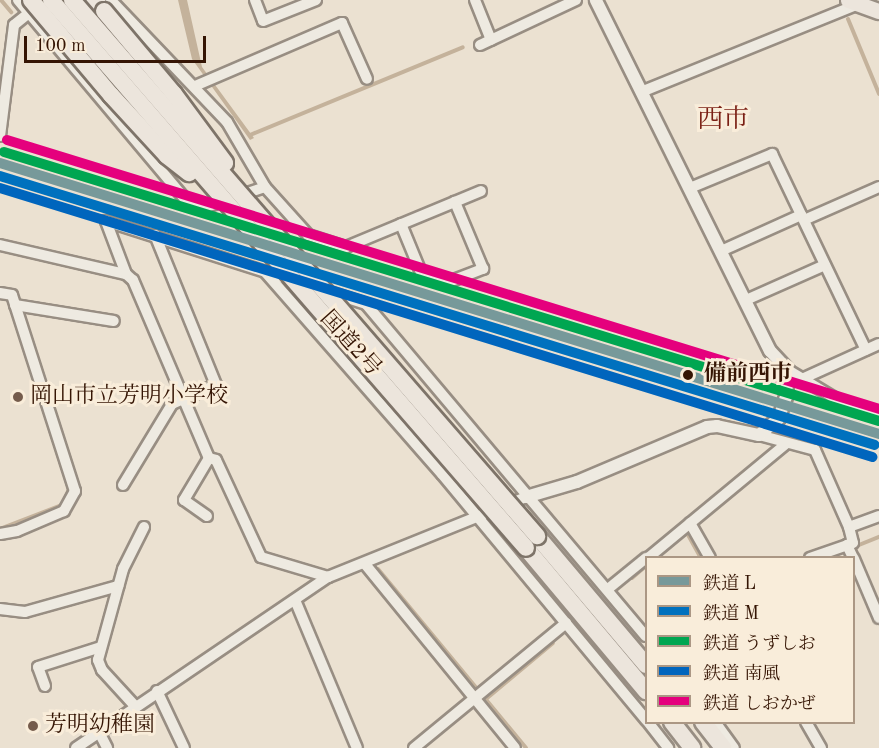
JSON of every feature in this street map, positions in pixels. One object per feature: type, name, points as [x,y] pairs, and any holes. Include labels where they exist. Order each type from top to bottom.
[{"type":"highway","name":"国道2号","points":[[51,0],[216,194],[531,542],[603,613],[645,664]]},
{"type":"highway","name":"国道2号","points":[[72,0],[531,542],[645,690]]},
{"type":"highway","points":[[94,0],[174,94],[229,168],[254,213]]},
{"type":"highway","points":[[30,6],[167,156],[216,194]]},
{"type":"highway","points":[[603,613],[645,654]]},
{"type":"highway","points":[[673,724],[692,748]]},
{"type":"highway","points":[[692,724],[710,748]]},
{"type":"highway","points":[[704,724],[723,748]]},
{"type":"main road","points":[[859,1],[879,11]]},
{"type":"street","points":[[18,0],[30,6],[64,56],[186,200],[206,207],[265,187]]},
{"type":"street","points":[[255,0],[263,21],[316,0]]},
{"type":"street","points":[[475,0],[491,39]]},
{"type":"street","points":[[480,45],[576,0]]},
{"type":"street","points":[[596,0],[770,351],[788,370],[843,403],[879,416]]},
{"type":"street","points":[[641,92],[859,1]]},
{"type":"street","points":[[64,56],[115,4],[204,83],[265,187],[309,236],[346,247],[481,191]]},
{"type":"street","points":[[0,136],[14,25],[30,6]]},
{"type":"street","points":[[204,83],[342,23],[368,79]]},
{"type":"street","points":[[690,188],[772,154],[866,350]]},
{"type":"street","points":[[721,251],[879,187]]},
{"type":"street","points":[[401,224],[422,275],[446,283],[483,268],[455,202]]},
{"type":"street","points":[[126,274],[106,221],[366,304],[526,497],[608,589],[645,635]]},
{"type":"street","points":[[123,485],[172,404],[216,385],[155,235]]},
{"type":"street","points":[[0,245],[126,274],[133,280],[209,458]]},
{"type":"street","points":[[746,300],[825,265]]},
{"type":"street","points":[[264,272],[476,515],[645,720]]},
{"type":"street","points":[[0,292],[12,295],[73,497],[64,511],[17,531],[0,534]]},
{"type":"street","points":[[15,305],[114,321]]},
{"type":"street","points":[[804,378],[879,344]]},
{"type":"street","points":[[759,435],[779,418],[786,397],[788,370]]},
{"type":"street","points":[[76,748],[328,577],[365,564],[476,515],[577,482],[707,427],[717,426],[815,450],[849,527],[853,543],[850,552],[823,556]]},
{"type":"street","points":[[650,556],[786,442]]},
{"type":"street","points":[[207,516],[184,500],[209,458]]},
{"type":"street","points":[[209,458],[216,460],[261,557],[328,577]]},
{"type":"street","points":[[849,527],[879,516]]},
{"type":"street","points":[[690,524],[709,556]]},
{"type":"street","points":[[135,706],[102,670],[98,660],[118,586],[144,527]]},
{"type":"street","points":[[608,589],[645,560]]},
{"type":"street","points":[[855,563],[879,618]]},
{"type":"street","points":[[365,564],[479,695],[515,748]]},
{"type":"street","points":[[0,609],[25,612],[118,586]]},
{"type":"street","points":[[295,600],[357,748]]},
{"type":"street","points":[[414,748],[566,623]]},
{"type":"street","points":[[45,686],[38,668],[101,647]]},
{"type":"street","points":[[157,691],[184,748]]},
{"type":"street","points":[[649,724],[668,748]]},
{"type":"street","points":[[716,724],[734,748]]},
{"type":"street","points":[[807,724],[821,748]]},
{"type":"street","points":[[99,732],[107,748]]},
{"type":"shaded area","points":[[178,0],[187,0],[202,67],[254,138],[250,140],[192,59]]},
{"type":"waterway","points":[[1,0],[11,12]]},
{"type":"waterway","points":[[848,19],[879,94]]},
{"type":"waterway","points":[[250,135],[463,47]]},
{"type":"waterway","points":[[0,529],[62,505],[69,489],[37,389]]},
{"type":"waterway","points":[[684,535],[687,533],[700,556]]},
{"type":"waterway","points":[[857,554],[854,547],[879,537]]},
{"type":"waterway","points":[[632,578],[645,567]]},
{"type":"waterway","points":[[378,569],[526,748]]},
{"type":"waterway","points":[[486,699],[553,643]]},
{"type":"rail line","name":"しおかぜ","points":[[7,140],[879,409]]},
{"type":"rail line","name":"うずしお","points":[[4,152],[879,421]]},
{"type":"rail line","name":"L","points":[[0,163],[879,434]]},
{"type":"rail line","name":"M","points":[[0,176],[875,445]]},
{"type":"rail line","name":"南風","points":[[0,188],[872,457]]},
{"type":"place","name":"備前西市","points":[[688,375]]},
{"type":"place","name":"岡山市立芳明小学校","points":[[18,397]]},
{"type":"place","name":"芳明幼稚園","points":[[33,726]]},
{"type":"district","name":"西市","points":[[723,121]]}]
